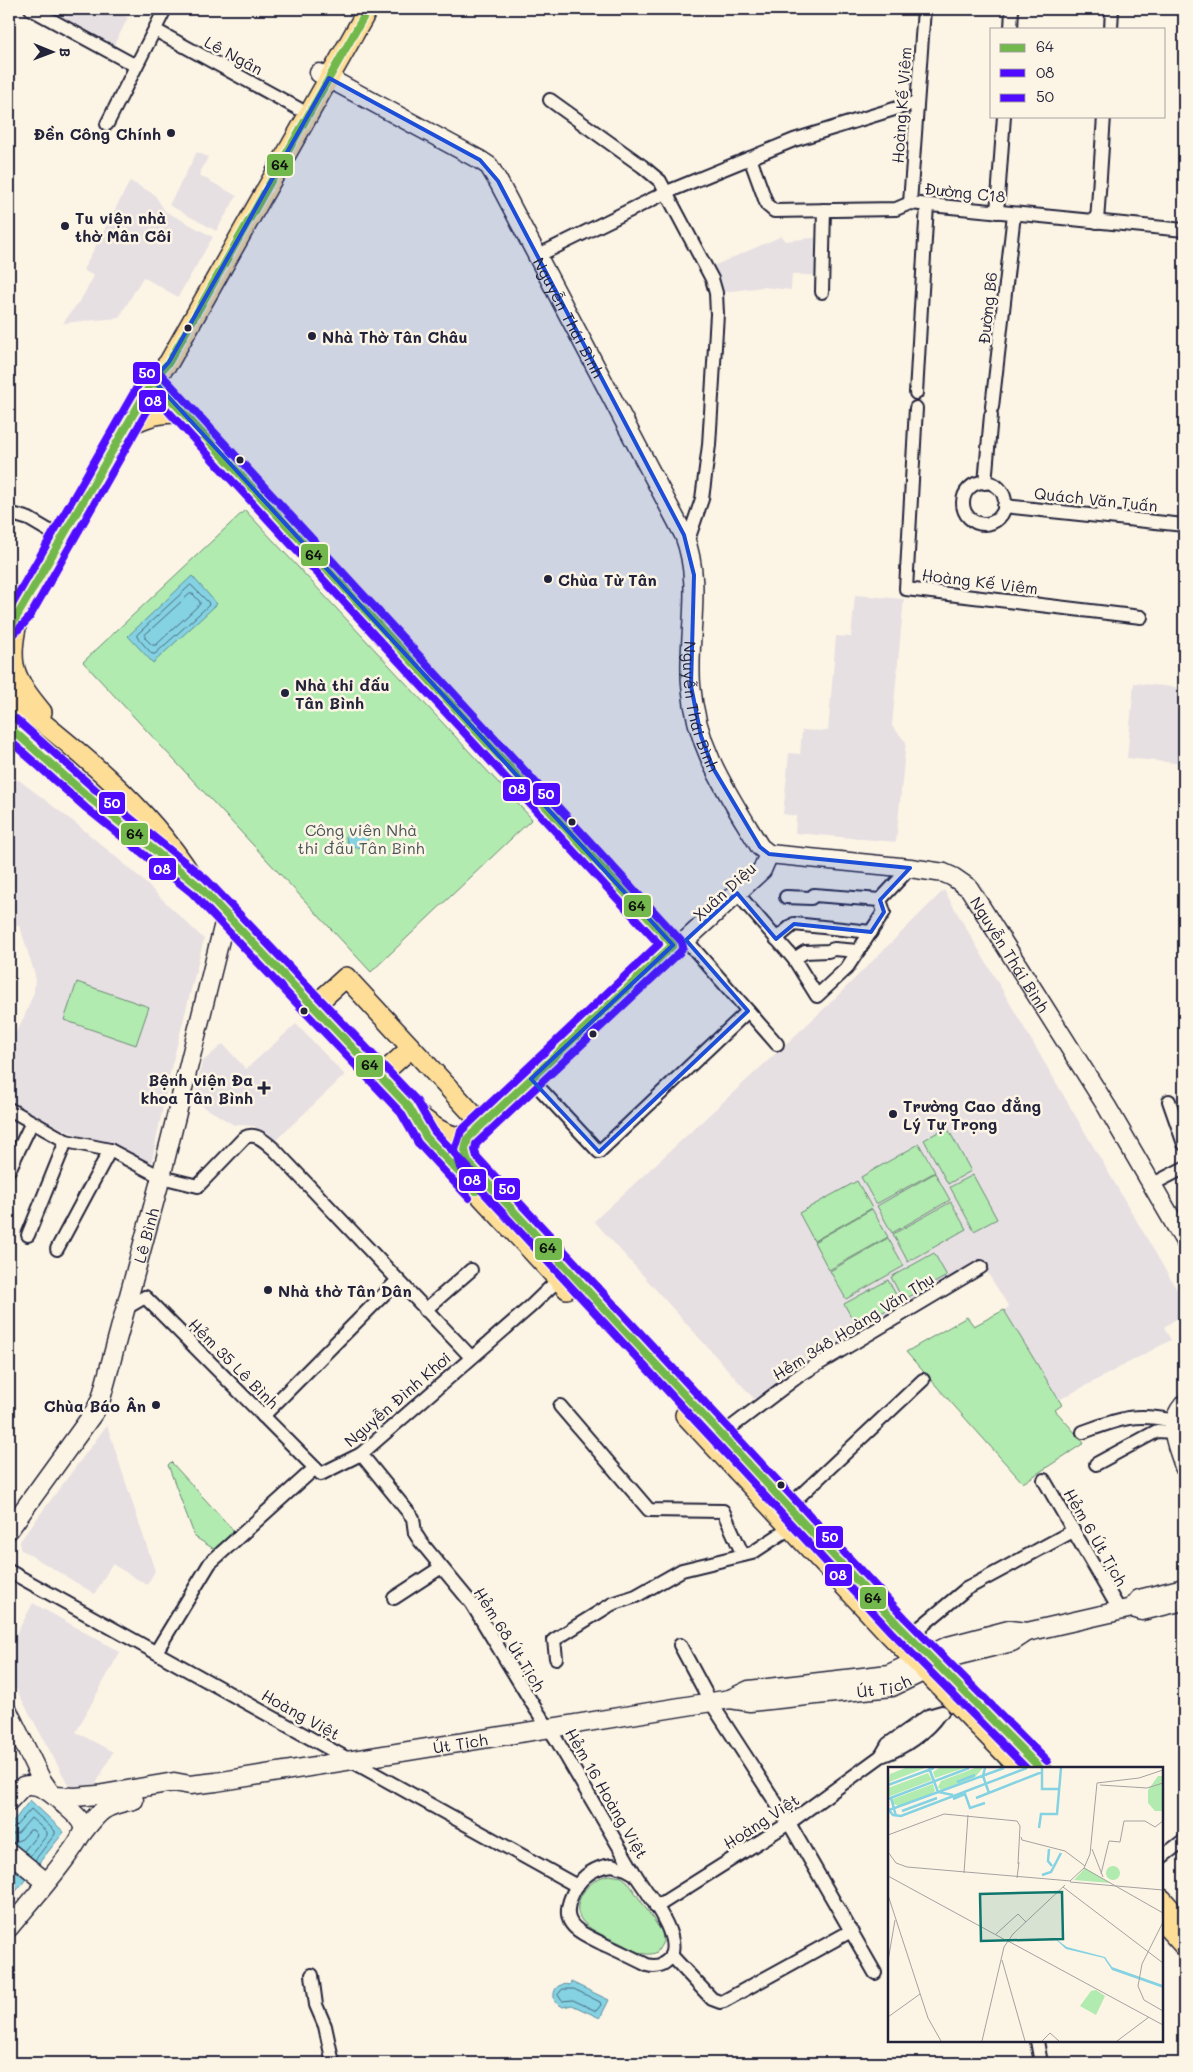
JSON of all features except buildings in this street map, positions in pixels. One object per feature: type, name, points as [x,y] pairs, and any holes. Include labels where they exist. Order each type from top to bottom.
[{"type":"main road","points":[[9,630],[153,380],[169,362],[299,108],[324,76],[355,9]]},
{"type":"main road","points":[[230,242],[324,76],[368,9]]},
{"type":"main road","points":[[153,380],[679,943]]},
{"type":"main road","points":[[126,427],[155,414],[183,414]]},
{"type":"main road","points":[[14,619],[12,652],[16,675],[29,697],[63,739]]},
{"type":"main road","points":[[9,696],[63,739],[146,816],[177,852],[199,886]]},
{"type":"main road","points":[[9,727],[92,800],[199,886],[409,1107],[440,1131],[449,1135],[468,1138],[464,1145],[464,1153],[468,1162],[563,1275]]},
{"type":"main road","points":[[9,740],[35,750]]},
{"type":"main road","name":"Xuân Diệu","points":[[468,1138],[679,943]]},
{"type":"main road","points":[[314,1007],[346,977],[482,1124]]},
{"type":"main road","points":[[380,1076],[411,1048]]},
{"type":"main road","points":[[409,1107],[426,1137],[721,1435],[910,1636],[927,1663]]},
{"type":"main road","points":[[587,1300],[790,1528],[964,1700],[1039,1767]]},
{"type":"main road","points":[[964,1700],[1018,1767]]},
{"type":"main road","points":[[1163,1900],[1184,1924]]},
{"type":"main road","points":[[1163,1923],[1184,1946]]},
{"type":"street","points":[[31,9],[136,66]]},
{"type":"street","points":[[107,124],[165,9]]},
{"type":"street","name":"Hoàng Kế Viêm","points":[[910,203],[924,9]]},
{"type":"street","points":[[1011,28],[1012,9]]},
{"type":"street","points":[[1111,28],[1112,9]]},
{"type":"street","name":"Lê Ngân","points":[[155,30],[299,108]]},
{"type":"street","name":"Nguyễn Thái Bình","points":[[324,76],[489,166],[677,518],[687,543],[693,564],[694,584],[691,686],[702,736],[707,754],[720,782],[760,847],[769,854],[910,868],[953,877],[962,882],[975,896],[1107,1107],[1184,1240]]},
{"type":"street","points":[[550,100],[651,173],[667,192],[712,279],[718,304],[709,445],[702,498],[687,543]]},
{"type":"street","points":[[537,256],[667,192],[794,140],[917,102]]},
{"type":"street","points":[[997,212],[1004,118]]},
{"type":"street","points":[[1097,222],[1104,118]]},
{"type":"street","name":"Đường C18","points":[[750,158],[767,205],[771,210],[896,209],[910,203],[1184,230]]},
{"type":"street","points":[[916,393],[927,205]]},
{"type":"street","points":[[822,292],[824,210]]},
{"type":"street","name":"Đường B6","points":[[985,483],[1014,214]]},
{"type":"street","name":"Hoàng Kế Viêm","points":[[916,408],[906,589],[1141,617]]},
{"type":"street","points":[[985,483],[999,489],[1003,495],[1004,506],[999,517],[989,524],[977,523],[967,515],[964,504],[967,492],[975,485],[985,483]]},
{"type":"street","name":"Quách Văn Tuấn","points":[[1004,506],[1184,525]]},
{"type":"street","points":[[9,513],[29,519],[62,539]]},
{"type":"street","name":"Xuân Diệu","points":[[679,943],[682,929],[755,862],[769,854]]},
{"type":"street","name":"Xuân Diệu","points":[[679,943],[762,870],[769,854]]},
{"type":"street","points":[[880,900],[910,868]]},
{"type":"street","points":[[737,893],[794,959],[817,996],[846,969],[871,932],[884,912],[880,900]]},
{"type":"street","points":[[786,898],[811,898],[814,895],[880,900]]},
{"type":"street","name":"Lê Bình","points":[[9,1530],[98,1406],[161,1177],[226,915]]},
{"type":"street","points":[[776,939],[794,924],[871,932]]},
{"type":"street","points":[[679,943],[748,1011],[777,1044]]},
{"type":"street","points":[[794,959],[805,952],[834,949],[858,951]]},
{"type":"street","points":[[530,1079],[600,1152],[748,1011]]},
{"type":"street","points":[[1169,1102],[1184,1144]]},
{"type":"street","points":[[9,1109],[66,1142],[110,1150],[161,1177],[198,1186],[244,1138],[250,1135],[256,1136],[274,1149],[471,1357]]},
{"type":"street","points":[[9,1170],[32,1122]]},
{"type":"street","points":[[28,1235],[66,1142]]},
{"type":"street","points":[[56,1249],[110,1150]]},
{"type":"street","points":[[1153,1184],[1184,1168]]},
{"type":"street","name":"Hẻm 348 Hoàng Văn Thụ","points":[[721,1435],[800,1374],[981,1267]]},
{"type":"street","points":[[425,1310],[471,1270]]},
{"type":"street","name":"Nguyễn Đình Khơi","points":[[315,1468],[321,1474],[361,1454],[530,1307],[563,1275]]},
{"type":"street","points":[[263,1416],[397,1281]]},
{"type":"street","name":"Hẻm 35 Lê Bình","points":[[126,1308],[145,1297],[315,1468]]},
{"type":"street","points":[[788,1507],[923,1380]]},
{"type":"street","points":[[1184,1404],[1174,1426],[1184,1467]]},
{"type":"street","points":[[560,1406],[649,1510],[723,1511],[743,1555]]},
{"type":"street","points":[[1083,1432],[1127,1417],[1155,1417],[1174,1426]]},
{"type":"street","points":[[1096,1464],[1157,1431],[1174,1426]]},
{"type":"street","name":"Hẻm 68 Út Tịch","points":[[361,1454],[413,1518],[415,1533],[440,1568],[472,1604],[535,1708],[550,1729]]},
{"type":"street","points":[[156,1652],[210,1563],[315,1468]]},
{"type":"street","name":"Hẻm 6 Út Tịch","points":[[1044,1480],[1073,1530],[1126,1609]]},
{"type":"street","points":[[556,1658],[554,1640],[612,1604],[636,1596],[682,1570],[752,1553],[790,1528]]},
{"type":"street","points":[[910,1636],[966,1590],[1073,1530]]},
{"type":"street","points":[[394,1598],[440,1568]]},
{"type":"street","name":"Hoàng Việt","points":[[9,1571],[577,1886]]},
{"type":"street","name":"Út Tịch","points":[[1126,1609],[1139,1599],[1184,1588]]},
{"type":"street","name":"Út Tịch","points":[[82,1835],[96,1816],[114,1804],[175,1793],[190,1785],[550,1729],[730,1698],[749,1690],[889,1674],[1012,1642],[1027,1632],[1126,1609],[1142,1611],[1184,1601]]},
{"type":"street","points":[[680,1646],[710,1701],[789,1823],[875,1973]]},
{"type":"street","name":"Hoàng Việt","points":[[656,1907],[789,1823],[881,1756],[893,1752],[933,1724],[939,1714],[964,1700]]},
{"type":"street","points":[[9,1713],[30,1758],[52,1794],[81,1823],[83,1828],[82,1835],[42,1879],[9,1928]]},
{"type":"street","name":"Hẻm 16 Hoàng Việt","points":[[550,1729],[635,1874]]},
{"type":"street","points":[[9,1801],[23,1786],[29,1774],[30,1758]]},
{"type":"street","name":"Út Tịch","points":[[23,1786],[37,1785],[52,1794],[83,1797],[174,1782],[190,1785]]},
{"type":"street","points":[[1163,1856],[1184,1840]]},
{"type":"street","points":[[9,1852],[42,1879]]},
{"type":"street","points":[[604,1866],[619,1866],[635,1874],[672,1934],[671,1955],[662,1965],[652,1966],[579,1932],[573,1928],[567,1914],[567,1906],[585,1875],[604,1866]]},
{"type":"street","points":[[671,1955],[712,1998],[724,2002],[851,1931]]},
{"type":"street","points":[[312,1974],[316,2005],[334,2063]]},
{"type":"street","points":[[1037,2042],[1041,2063]]},
{"type":"highlighted area","points":[[329,78],[480,160],[498,181],[684,535],[694,575],[691,686],[701,736],[713,768],[760,847],[769,854],[910,868],[880,900],[884,912],[871,932],[794,924],[776,939],[737,893],[686,940],[748,1011],[599,1152],[531,1079],[673,945],[153,380],[169,362]]},
{"type":"shaded area","points":[[41,9],[115,9],[128,18],[113,47]]},
{"type":"shaded area","points":[[197,152],[208,157],[199,175],[237,196],[216,231],[169,205]]},
{"type":"shaded area","points":[[130,181],[154,194],[165,211],[213,237],[178,297],[143,277],[119,318],[63,323],[83,296],[94,276],[83,270]]},
{"type":"shaded area","points":[[782,236],[785,241],[820,237],[820,276],[792,274],[791,290],[763,287],[724,292],[713,266]]},
{"type":"shaded area","points":[[855,595],[904,599],[892,726],[906,742],[896,842],[795,833],[796,816],[783,814],[789,753],[800,754],[802,730],[828,731],[836,636],[851,637]]},
{"type":"shaded area","points":[[1134,683],[1184,688],[1184,764],[1127,758]]},
{"type":"shaded area","points":[[9,780],[19,780],[79,826],[135,873],[204,939],[171,1069],[151,1165],[63,1129],[9,1102],[9,1044],[24,1017],[34,992],[35,975],[20,927],[9,922]]},
{"type":"shaded area","name":"Trường Cao đẳng Lý Tự Trọng","points":[[944,890],[1184,1302],[1184,1314],[1164,1327],[1171,1340],[1059,1400],[1004,1310],[1009,1307],[980,1261],[799,1368],[755,1400],[594,1221],[827,1006]]},
{"type":"shaded area","name":"Bệnh viện Đa khoa Tân Bình","points":[[296,1024],[345,1075],[274,1142],[254,1126],[234,1125],[194,1101],[202,1062],[223,1044],[246,1069]]},
{"type":"shaded area","points":[[107,1425],[155,1571],[147,1585],[112,1564],[95,1594],[20,1549],[20,1541]]},
{"type":"shaded area","points":[[33,1603],[120,1652],[76,1732],[113,1752],[96,1784],[70,1788],[9,1676],[9,1647]]},
{"type":"green space","name":"Công viên Nhà thi đấu Tân Bình","points":[[245,510],[532,819],[371,972],[83,662]]},
{"type":"green space","points":[[77,982],[149,1007],[136,1045],[64,1020]]},
{"type":"green space","points":[[947,1127],[971,1171],[948,1184],[924,1140]]},
{"type":"green space","points":[[919,1144],[935,1172],[876,1204],[861,1177]]},
{"type":"green space","points":[[935,1173],[950,1200],[892,1233],[877,1206]]},
{"type":"green space","points":[[973,1175],[997,1219],[974,1231],[950,1187]]},
{"type":"green space","points":[[857,1181],[872,1208],[814,1241],[799,1213]]},
{"type":"green space","points":[[951,1202],[966,1229],[908,1262],[893,1234]]},
{"type":"green space","points":[[872,1209],[888,1237],[829,1270],[814,1242]]},
{"type":"green space","points":[[888,1238],[904,1266],[846,1299],[830,1271]]},
{"type":"green space","points":[[934,1253],[947,1276],[903,1300],[891,1277]]},
{"type":"green space","points":[[888,1280],[900,1302],[857,1327],[844,1304]]},
{"type":"green space","points":[[1004,1310],[1062,1405],[1055,1410],[1084,1443],[1023,1483],[906,1352],[967,1317],[974,1326]]},
{"type":"green space","points":[[171,1462],[234,1531],[214,1549],[195,1537],[168,1465]]},
{"type":"green space","points":[[609,1875],[622,1877],[628,1882],[662,1932],[663,1942],[657,1952],[647,1954],[637,1952],[592,1929],[580,1918],[578,1910],[579,1901],[584,1891],[595,1880]]},
{"type":"water","points":[[192,576],[217,604],[153,663],[128,636]]},
{"type":"water","points":[[357,826],[365,829],[368,837],[365,845],[357,848],[349,845],[346,837],[349,829]]},
{"type":"water","points":[[30,1800],[64,1832],[9,1900],[9,1827]]},
{"type":"water","points":[[571,1982],[609,2000],[600,2018],[572,2005],[563,2007],[555,2002],[554,1994],[556,1988],[566,1984],[570,1985]]},
{"type":"transit line","name":"64","points":[[9,630],[153,380],[169,362],[368,9]]},
{"type":"transit line","name":"50","points":[[9,610],[144,375],[150,370],[158,371],[682,942],[683,947],[680,952],[476,1144],[477,1157],[905,1618],[1047,1761]]},
{"type":"transit line","name":"64","points":[[153,380],[673,945],[468,1138],[465,1150],[468,1162],[898,1625],[1039,1767]]},
{"type":"transit line","name":"08","points":[[16,632],[29,618],[155,397],[659,944],[461,1131],[455,1150],[460,1167],[891,1632],[1025,1767]]},
{"type":"transit line","name":"50","points":[[16,719],[98,792],[206,879],[416,1100],[434,1131],[483,1184]]},
{"type":"transit line","name":"64","points":[[9,727],[92,800],[199,886],[409,1107],[426,1137],[476,1191]]},
{"type":"transit line","name":"08","points":[[9,740],[86,808],[192,893],[401,1113],[418,1143],[469,1198]]},
{"type":"place","name":"Đền Công Chính","points":[[171,133]]},
{"type":"place","name":"Tu viện nhà thờ Mân Côi","points":[[65,226]]},
{"type":"place","name":"Nhà Thờ Tân Châu","points":[[312,336]]},
{"type":"place","name":"Chùa Từ Tân","points":[[548,579]]},
{"type":"place","name":"Nhà thi đấu Tân Bình","points":[[285,693]]},
{"type":"place","name":"Bệnh viện Đa khoa Tân Bình","points":[[264,1088]]},
{"type":"place","name":"Trường Cao đẳng Lý Tự Trọng","points":[[893,1114]]},
{"type":"place","name":"Nhà thờ Tân Dân","points":[[268,1290]]},
{"type":"place","name":"Chùa Báo Ân","points":[[156,1405]]}]
